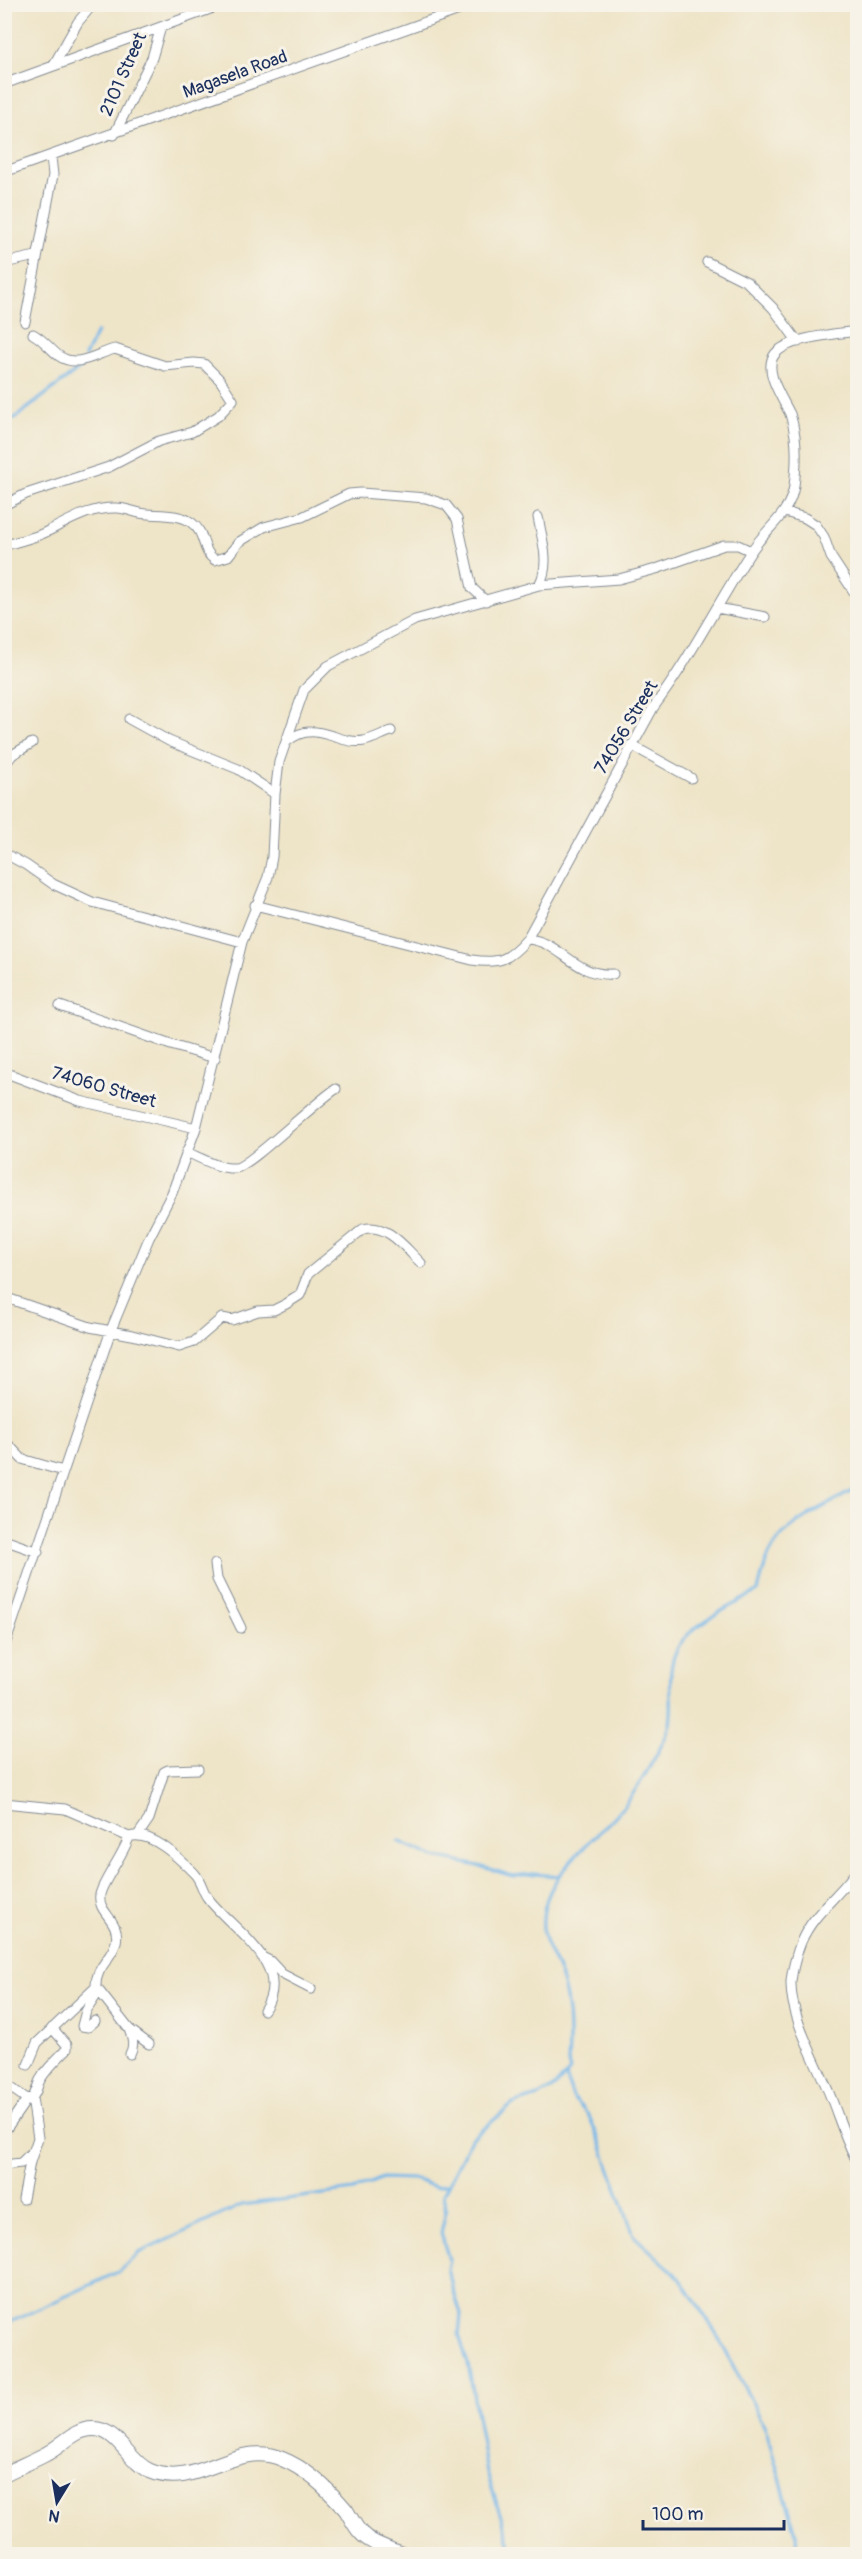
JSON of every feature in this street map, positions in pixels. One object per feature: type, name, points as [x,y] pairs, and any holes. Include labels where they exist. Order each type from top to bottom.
[{"type":"street","points":[[53,66],[78,22],[93,4]]},
{"type":"street","points":[[4,84],[224,4]]},
{"type":"street","name":"Magasela Road","points":[[4,172],[114,135],[476,4]]},
{"type":"street","name":"2101 Street","points":[[114,135],[152,57],[161,27]]},
{"type":"street","points":[[25,322],[53,175],[51,157]]},
{"type":"street","points":[[4,263],[36,256]]},
{"type":"street","points":[[707,262],[747,282],[773,308],[798,342]]},
{"type":"street","name":"74056 Street","points":[[255,905],[488,962],[508,957],[527,939],[653,708],[678,675],[751,551],[785,512],[792,496],[795,477],[795,438],[791,416],[774,380],[772,360],[784,347],[798,342],[858,331]]},
{"type":"street","points":[[4,505],[26,495],[109,467],[159,441],[192,432],[218,416],[233,400],[220,380],[204,364],[165,366],[115,349],[83,360],[60,357],[49,344],[33,334]]},
{"type":"street","points":[[4,546],[45,533],[87,512],[116,508],[139,514],[180,517],[192,522],[200,530],[206,553],[215,560],[228,556],[239,542],[264,527],[302,517],[349,494],[426,498],[446,505],[457,519],[472,588],[486,600]]},
{"type":"street","points":[[785,512],[804,518],[816,525],[824,537],[831,557],[858,598]]},
{"type":"street","points":[[538,517],[545,555],[545,568],[539,585]]},
{"type":"street","points":[[4,1648],[111,1330],[149,1238],[172,1193],[196,1128],[242,942],[255,905],[264,889],[272,857],[279,762],[304,690],[328,666],[415,620],[539,585],[619,579],[731,544],[751,551]]},
{"type":"street","points":[[717,608],[765,617]]},
{"type":"street","points":[[129,719],[169,741],[237,769],[275,794]]},
{"type":"street","points":[[286,742],[293,736],[306,732],[363,741],[391,731]]},
{"type":"street","points":[[4,766],[12,755],[32,743]]},
{"type":"street","points":[[631,746],[691,778]]},
{"type":"street","points":[[4,853],[26,865],[52,884],[92,902],[242,942]]},
{"type":"street","points":[[527,939],[544,942],[588,972],[601,975],[613,974]]},
{"type":"street","points":[[60,1006],[215,1058]]},
{"type":"street","name":"74060 Street","points":[[4,1072],[80,1101],[196,1128]]},
{"type":"street","points":[[186,1152],[230,1168],[245,1165],[300,1116],[336,1089]]},
{"type":"street","points":[[4,1297],[90,1327],[179,1347],[194,1342],[222,1318],[232,1320],[258,1311],[274,1311],[300,1294],[308,1274],[363,1229],[373,1226],[386,1230],[421,1263]]},
{"type":"street","points":[[4,1440],[22,1459],[63,1471]]},
{"type":"street","points":[[4,1540],[38,1552]]},
{"type":"street","points":[[214,1564],[217,1579],[241,1628]]},
{"type":"street","points":[[149,2044],[129,2029],[98,1989],[95,1978],[116,1941],[116,1926],[102,1907],[99,1895],[134,1836],[148,1819],[164,1773],[168,1770],[198,1769]]},
{"type":"street","points":[[4,1803],[65,1809],[134,1836],[156,1840],[195,1874],[207,1897],[262,1957],[273,1984],[273,1992],[264,2010]]},
{"type":"street","points":[[858,1869],[801,1942],[791,1981],[794,2004],[802,2028],[833,2104],[840,2128],[858,2163]]},
{"type":"street","points":[[262,1957],[270,1961],[282,1974],[311,1989]]},
{"type":"street","points":[[95,2021],[88,2027],[82,2026],[86,2011],[98,1989]]},
{"type":"street","points":[[28,2065],[37,2043],[98,1989]]},
{"type":"street","points":[[4,2132],[46,2072],[67,2049],[67,2045],[52,2028]]},
{"type":"street","points":[[129,2029],[133,2049],[130,2054]]},
{"type":"street","points":[[4,2083],[29,2098],[38,2128],[36,2148],[23,2199]]},
{"type":"street","points":[[4,2165],[19,2163],[36,2148]]},
{"type":"street","points":[[19,2163],[27,2179]]},
{"type":"street","points":[[4,2474],[47,2454],[77,2433],[95,2429],[104,2430],[135,2462],[151,2472],[176,2476],[203,2470],[240,2455],[265,2454],[283,2459],[304,2471],[345,2510],[361,2533],[371,2541],[401,2554]]},
{"type":"waterway","points":[[85,356],[97,332]]},
{"type":"waterway","points":[[4,421],[15,418],[84,365],[84,362]]},
{"type":"waterway","points":[[513,2554],[487,2473],[468,2364],[459,2335],[461,2314],[447,2269],[449,2260],[441,2233],[446,2211],[443,2195],[471,2139],[513,2104],[541,2095],[551,2089],[570,2070],[566,1999],[561,1978],[544,1936],[543,1919],[546,1900],[566,1867],[623,1807],[659,1749],[670,1724],[672,1664],[680,1644],[686,1636],[705,1621],[758,1591],[771,1551],[791,1528],[858,1487]]},
{"type":"waterway","points":[[398,1841],[435,1857],[513,1876],[533,1874],[558,1876]]},
{"type":"waterway","points":[[566,2076],[573,2098],[589,2116],[599,2139],[634,2236],[680,2278],[716,2333],[765,2427],[796,2533],[797,2554]]},
{"type":"waterway","points":[[4,2325],[118,2272],[139,2253],[242,2205],[354,2190],[382,2178],[414,2179],[436,2187],[446,2185]]}]
